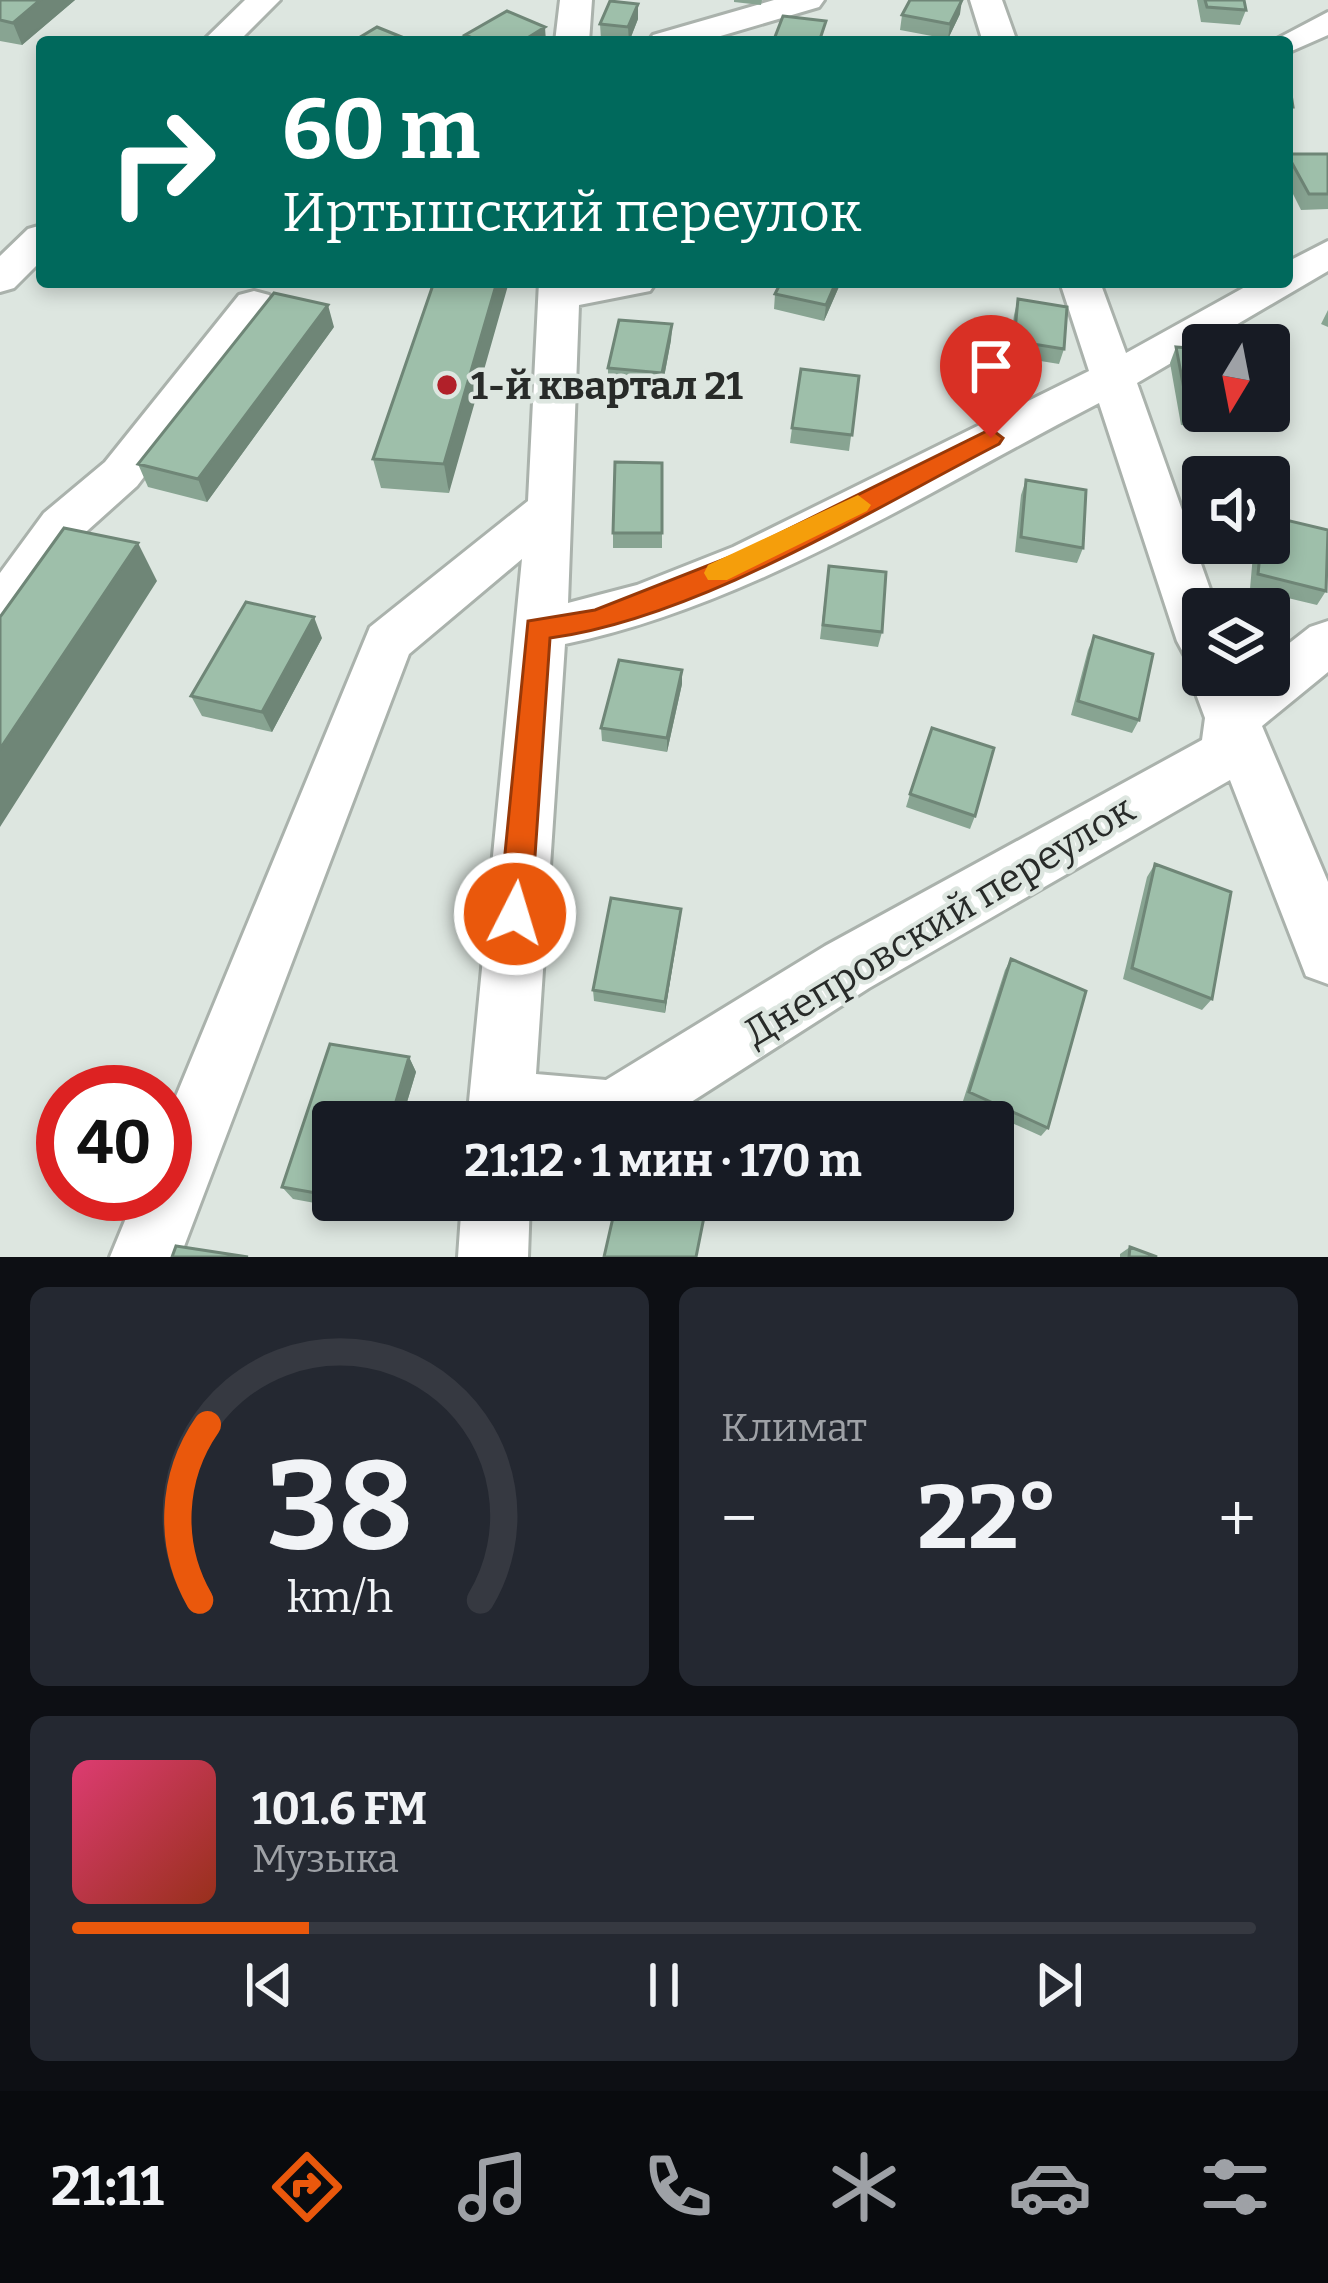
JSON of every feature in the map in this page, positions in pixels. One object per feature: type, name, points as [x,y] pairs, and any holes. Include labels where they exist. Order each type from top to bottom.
[{"type":"street","points":[[225,36],[264,0]]},
{"type":"street","points":[[573,36],[576,0]]},
{"type":"street","points":[[685,36],[808,0]]},
{"type":"street","points":[[986,0],[998,36]]},
{"type":"street","points":[[1293,40],[1328,22]]},
{"type":"street","points":[[0,279],[36,243]]},
{"type":"street","points":[[1293,276],[1328,253]]},
{"type":"street","points":[[1082,288],[1185,588]]},
{"type":"street","points":[[537,628],[598,620],[749,560],[1112,376],[1272,288]]},
{"type":"street","points":[[501,1101],[537,628],[551,508],[558,289]]},
{"type":"street","points":[[0,610],[61,526],[121,474],[254,304]]},
{"type":"street","points":[[145,1257],[388,642],[551,508]]},
{"type":"street","name":"Днепровский переулок","points":[[634,1101],[847,968],[1228,753],[1223,698],[1328,642]]},
{"type":"street","points":[[1223,698],[1328,956]]},
{"type":"street","points":[[494,1257],[495,1221]]},
{"type":"building","points":[[0,0],[40,0],[13,23],[0,20]]},
{"type":"building","points":[[910,0],[962,0],[950,24],[902,15]]},
{"type":"building","points":[[1205,0],[1244,0],[1246,10],[1207,7]]},
{"type":"building","points":[[610,1],[638,4],[628,27],[600,24]]},
{"type":"building","points":[[507,11],[545,27],[531,36],[465,35]]},
{"type":"building","points":[[783,16],[826,21],[821,36],[775,36]]},
{"type":"building","points":[[377,27],[399,36],[362,36]]},
{"type":"building","points":[[1293,154],[1328,154],[1328,194],[1309,194],[1293,165]]},
{"type":"building","name":"1-й квартал 21","points":[[432,288],[495,288],[444,464],[373,459]]},
{"type":"building","points":[[778,288],[833,288],[826,305],[775,294]]},
{"type":"building","points":[[274,293],[328,305],[198,479],[138,464]]},
{"type":"building","points":[[1018,299],[1067,307],[1064,349],[1014,341]]},
{"type":"building","points":[[619,320],[672,324],[662,373],[608,368]]},
{"type":"building","points":[[1176,347],[1182,347],[1182,378]]},
{"type":"building","points":[[801,369],[859,376],[852,435],[792,428]]},
{"type":"building","points":[[615,462],[662,463],[662,533],[613,533]]},
{"type":"building","points":[[1026,480],[1086,490],[1083,548],[1021,537]]},
{"type":"building","points":[[1290,521],[1328,530],[1326,591],[1258,574],[1259,564],[1290,564]]},
{"type":"building","points":[[64,528],[138,543],[0,749],[0,617]]},
{"type":"building","points":[[829,566],[886,572],[882,632],[823,625]]},
{"type":"building","points":[[246,602],[314,617],[262,712],[191,696]]},
{"type":"building","points":[[1094,636],[1153,654],[1139,720],[1078,701]]},
{"type":"building","points":[[619,660],[682,670],[667,738],[601,728]]},
{"type":"building","points":[[932,728],[994,748],[975,816],[910,794]]},
{"type":"building","points":[[1155,864],[1231,892],[1212,999],[1132,968]]},
{"type":"building","points":[[611,898],[681,909],[665,1002],[593,990]]},
{"type":"building","points":[[1011,959],[1086,991],[1048,1128],[1014,1113],[1014,1101],[989,1101],[969,1092]]},
{"type":"building","points":[[330,1044],[409,1057],[396,1101],[312,1101],[312,1192],[282,1187]]},
{"type":"building","points":[[612,1221],[703,1221],[696,1257],[604,1257]]},
{"type":"building","points":[[176,1246],[248,1257],[172,1257]]},
{"type":"building","points":[[1130,1247],[1157,1257],[1129,1257]]},
{"type":"slow traffic","points":[[718,573],[858,505]]},
{"type":"place","name":"1-й квартал 21","points":[[447,385]]},
{"type":"route","points":[[515,914],[537,628],[598,620],[749,560],[991,438]]}]
